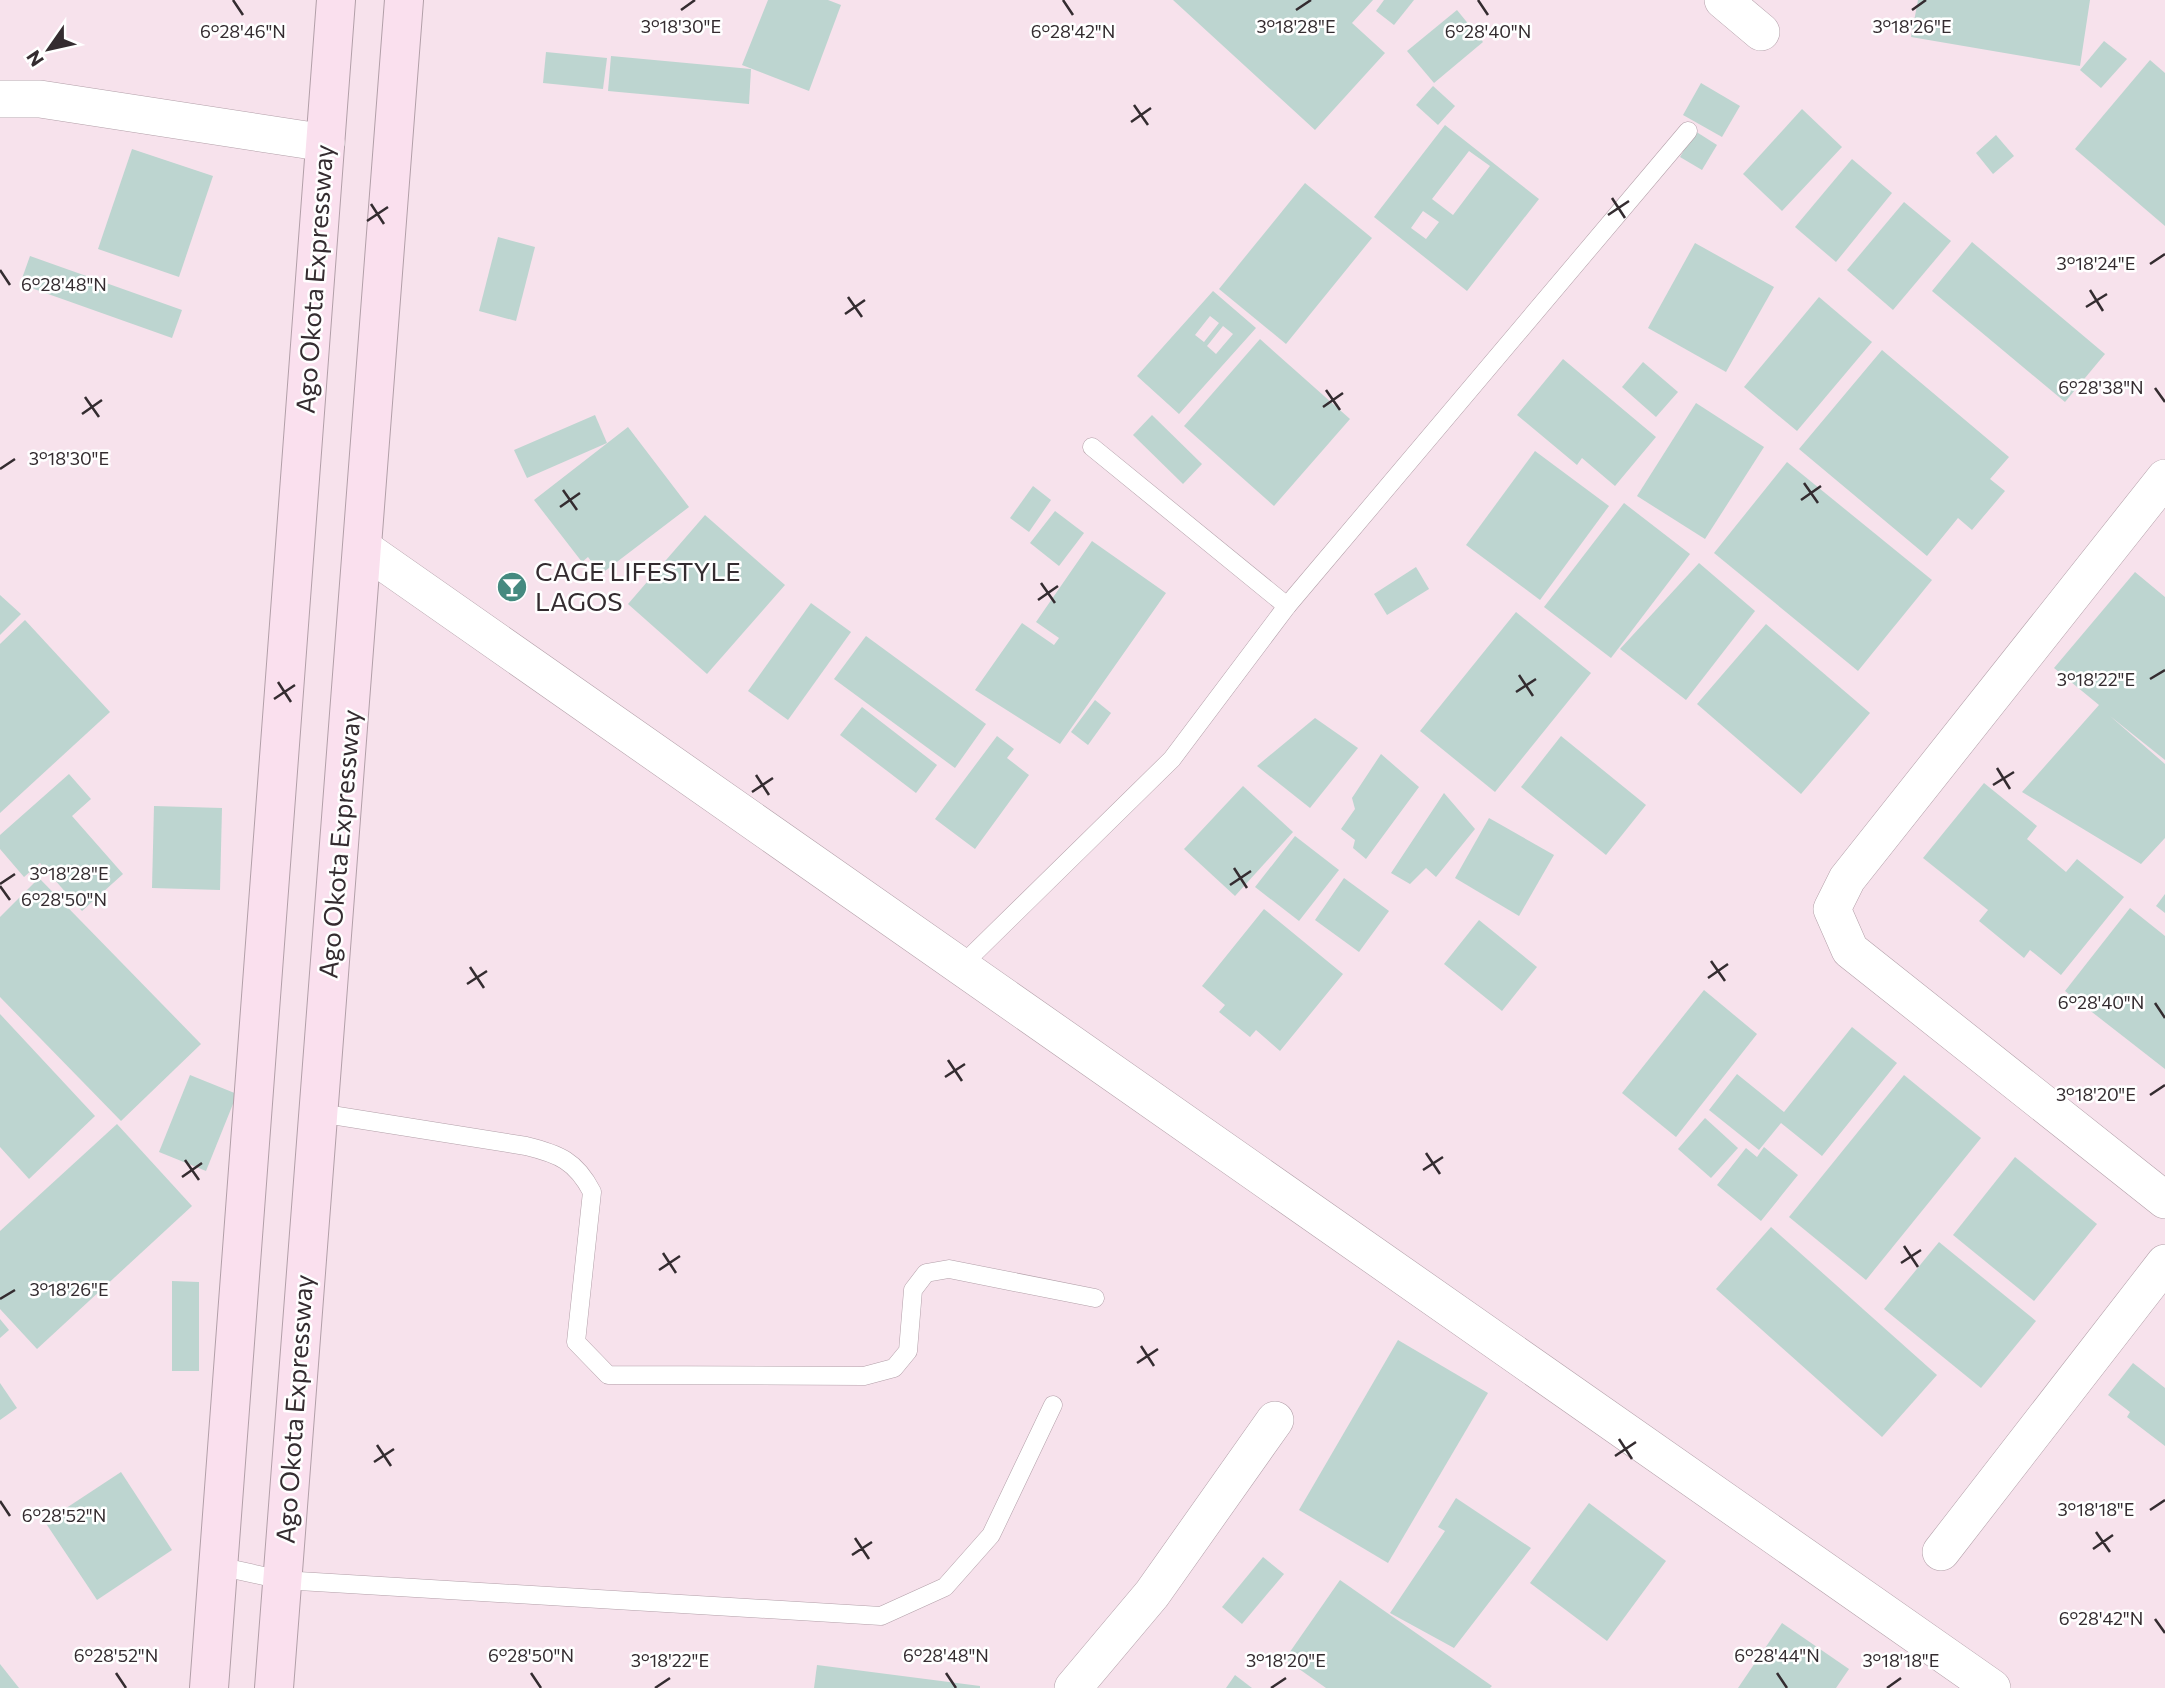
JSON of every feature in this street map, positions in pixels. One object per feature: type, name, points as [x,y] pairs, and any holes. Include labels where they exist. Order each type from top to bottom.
[{"type":"main road","name":"Ago Okota Expressway","points":[[209,1688],[336,0]]},
{"type":"main road","name":"Ago Okota Expressway","points":[[274,1688],[363,548],[384,224],[404,0]]},
{"type":"street","points":[[1723,0],[1761,32]]},
{"type":"street","points":[[0,99],[40,99],[326,143]]},
{"type":"street","points":[[2165,478],[1846,879],[1832,909],[1850,950],[2165,1200]]},
{"type":"street","points":[[363,548],[962,964],[1992,1688]]},
{"type":"street","points":[[1941,1552],[2165,1263]]},
{"type":"street","points":[[1073,1688],[1152,1594],[1275,1420]]},
{"type":"lane","points":[[962,964],[1172,759],[1287,606],[1688,131]]},
{"type":"lane","points":[[1092,447],[1287,606]]},
{"type":"lane","points":[[319,1113],[526,1146],[556,1153],[582,1173],[592,1192],[576,1342],[608,1376],[864,1376],[894,1368],[908,1351],[913,1290],[926,1273],[949,1269],[1095,1298]]},
{"type":"lane","points":[[218,1566],[282,1580],[881,1616],[945,1587],[991,1535],[1052,1405]]},
{"type":"building","points":[[768,0],[828,0],[841,5],[809,91],[742,65]]},
{"type":"building","points":[[1173,0],[1373,0],[1352,23],[1385,53],[1315,130]]},
{"type":"building","points":[[1384,0],[1414,0],[1394,25],[1376,11]]},
{"type":"building","points":[[1918,0],[2090,0],[2080,66],[1911,37]]},
{"type":"building","points":[[1457,10],[1483,42],[1434,83],[1407,51]]},
{"type":"building","points":[[2104,41],[2127,59],[2101,88],[2080,70]]},
{"type":"building","points":[[546,52],[607,58],[603,89],[543,83]]},
{"type":"building","points":[[611,56],[751,69],[749,104],[608,91]]},
{"type":"building","points":[[2150,60],[2165,73],[2165,226],[2075,149]]},
{"type":"building","points":[[1701,83],[1740,106],[1722,137],[1683,115]]},
{"type":"building","points":[[1433,86],[1455,106],[1438,125],[1416,105]]},
{"type":"building","points":[[1802,109],[1842,147],[1782,211],[1743,174]]},
{"type":"building","points":[[1445,125],[1539,199],[1467,291],[1374,217]],"holes":[[[1469,151],[1490,166],[1453,215],[1432,199]],[[1423,211],[1439,222],[1426,239],[1411,228]]]},
{"type":"building","points":[[1695,131],[1717,145],[1702,170],[1680,157]]},
{"type":"building","points":[[1996,135],[2014,156],[1993,174],[1976,153]]},
{"type":"building","points":[[132,149],[213,176],[179,277],[98,249]]},
{"type":"building","points":[[1852,159],[1892,193],[1836,262],[1795,227]]},
{"type":"building","points":[[1305,183],[1372,238],[1286,344],[1219,289]]},
{"type":"building","points":[[1904,202],[1951,241],[1893,310],[1847,270]]},
{"type":"building","points":[[498,237],[535,247],[516,321],[479,311]]},
{"type":"building","points":[[1972,242],[2105,354],[2065,402],[1932,291]]},
{"type":"building","points":[[1695,243],[1774,287],[1726,372],[1648,328]]},
{"type":"building","points":[[30,256],[182,310],[172,338],[20,284]]},
{"type":"building","points":[[1213,291],[1256,328],[1179,414],[1137,376]],"holes":[[[1210,316],[1219,323],[1204,342],[1195,335]],[[1223,326],[1233,334],[1216,354],[1207,346]]]},
{"type":"building","points":[[1819,297],[1872,342],[1797,431],[1744,387]]},
{"type":"building","points":[[1260,339],[1350,419],[1274,506],[1184,426]]},
{"type":"building","points":[[1882,350],[2009,457],[1990,479],[2005,491],[1972,530],[1958,518],[1927,556],[1799,449]]},
{"type":"building","points":[[1563,359],[1656,437],[1615,486],[1582,458],[1577,465],[1517,415]]},
{"type":"building","points":[[1643,362],[1678,392],[1656,417],[1622,387]]},
{"type":"building","points":[[1696,403],[1764,447],[1705,539],[1637,496]]},
{"type":"building","points":[[595,415],[607,443],[527,478],[514,450]]},
{"type":"building","points":[[1152,415],[1202,464],[1183,484],[1133,435]]},
{"type":"building","points":[[628,427],[689,507],[601,574],[588,557],[582,562],[534,500]]},
{"type":"building","points":[[1535,451],[1609,506],[1540,600],[1466,545]]},
{"type":"building","points":[[1787,462],[1932,580],[1858,671],[1714,553]]},
{"type":"building","points":[[1033,486],[1051,500],[1029,532],[1010,518]]},
{"type":"building","points":[[1624,503],[1690,554],[1611,658],[1544,607]]},
{"type":"building","points":[[1055,511],[1084,533],[1059,566],[1030,543]]},
{"type":"building","points":[[705,515],[785,585],[707,674],[628,604]]},
{"type":"building","points":[[1092,541],[1166,593],[1060,744],[975,690],[1022,623],[1054,645],[1059,638],[1036,622]]},
{"type":"building","points":[[1699,563],[1755,611],[1686,700],[1620,649]]},
{"type":"building","points":[[1416,567],[1429,589],[1387,615],[1374,594]]},
{"type":"building","points":[[2135,572],[2165,597],[2165,760],[2110,716],[2165,764],[2165,838],[2141,864],[2022,792],[2099,705],[2054,668]]},
{"type":"building","points":[[0,595],[21,614],[0,635]]},
{"type":"building","points":[[811,603],[851,632],[788,720],[748,691]]},
{"type":"building","points":[[1516,612],[1591,673],[1495,792],[1420,731]]},
{"type":"building","points":[[25,620],[110,712],[0,813],[0,644]]},
{"type":"building","points":[[1766,624],[1870,713],[1801,794],[1697,704]]},
{"type":"building","points":[[866,636],[986,724],[955,768],[834,679]]},
{"type":"building","points":[[1095,700],[1111,713],[1088,745],[1071,732]]},
{"type":"building","points":[[862,707],[937,765],[916,793],[840,735]]},
{"type":"building","points":[[1315,718],[1358,748],[1310,808],[1257,766]]},
{"type":"building","points":[[997,736],[1014,749],[1007,758],[1029,775],[975,849],[935,819]]},
{"type":"building","points":[[1561,736],[1646,805],[1606,855],[1521,787]]},
{"type":"building","points":[[1381,754],[1419,787],[1366,859],[1353,848],[1355,840],[1341,829],[1355,809],[1352,798]]},
{"type":"building","points":[[69,774],[91,799],[72,816],[123,874],[82,911],[40,863],[24,877],[0,849],[0,835]]},
{"type":"building","points":[[1984,783],[2037,826],[2027,839],[2066,872],[2077,859],[2124,897],[2061,975],[2030,950],[2024,958],[1979,921],[1988,910],[1923,858]]},
{"type":"building","points":[[1243,786],[1293,832],[1235,896],[1184,849]]},
{"type":"building","points":[[1444,793],[1475,829],[1436,877],[1426,868],[1410,884],[1391,873]]},
{"type":"building","points":[[154,806],[222,808],[220,890],[152,888]]},
{"type":"building","points":[[1489,818],[1554,855],[1519,916],[1455,878]]},
{"type":"building","points":[[1295,836],[1339,870],[1299,921],[1255,887]]},
{"type":"building","points":[[39,878],[201,1044],[121,1121],[0,997],[0,917]]},
{"type":"building","points":[[1344,878],[1389,911],[1359,952],[1315,920]]},
{"type":"building","points":[[2165,894],[2165,913],[2156,906]]},
{"type":"building","points":[[2130,908],[2165,936],[2165,1069],[2065,991]]},
{"type":"building","points":[[1264,909],[1343,974],[1280,1051],[1256,1030],[1250,1037],[1219,1012],[1225,1005],[1202,986]]},
{"type":"building","points":[[1479,920],[1537,967],[1502,1011],[1444,964]]},
{"type":"building","points":[[1704,990],[1757,1034],[1676,1137],[1622,1093]]},
{"type":"building","points":[[0,1014],[95,1116],[29,1179],[0,1147]]},
{"type":"building","points":[[1852,1027],[1897,1063],[1822,1156],[1781,1123],[1759,1150],[1709,1110],[1737,1074],[1784,1112]]},
{"type":"building","points":[[190,1075],[237,1094],[206,1171],[159,1152]]},
{"type":"building","points":[[1904,1075],[1981,1138],[1866,1280],[1789,1217]]},
{"type":"building","points":[[1705,1118],[1738,1148],[1711,1178],[1678,1149]]},
{"type":"building","points":[[117,1124],[192,1206],[37,1349],[0,1309],[0,1231]]},
{"type":"building","points":[[1764,1147],[1798,1175],[1761,1221],[1717,1185],[1746,1148],[1757,1157]]},
{"type":"building","points":[[2015,1157],[2097,1224],[2034,1301],[1953,1235]]},
{"type":"building","points":[[1771,1227],[1937,1375],[1882,1437],[1716,1289]]},
{"type":"building","points":[[1939,1242],[2036,1321],[1981,1388],[1884,1309]]},
{"type":"building","points":[[172,1281],[199,1282],[199,1371],[172,1371]]},
{"type":"building","points":[[0,1319],[9,1330],[0,1338]]},
{"type":"building","points":[[1398,1340],[1488,1393],[1388,1563],[1299,1510]]},
{"type":"building","points":[[2133,1363],[2165,1388],[2165,1446],[2127,1417],[2130,1412],[2108,1395]]},
{"type":"building","points":[[0,1383],[17,1408],[0,1420]]},
{"type":"building","points":[[121,1472],[172,1550],[97,1600],[45,1522]]},
{"type":"building","points":[[1456,1498],[1531,1548],[1454,1648],[1390,1613],[1445,1531],[1438,1527]]},
{"type":"building","points":[[1589,1503],[1666,1561],[1607,1641],[1530,1583]]},
{"type":"building","points":[[1263,1557],[1284,1574],[1242,1624],[1222,1607]]},
{"type":"building","points":[[1340,1580],[1492,1686],[1326,1688],[1285,1659]]},
{"type":"building","points":[[1782,1623],[1849,1669],[1836,1688],[1738,1688]]},
{"type":"building","points":[[0,1664],[19,1688],[0,1688]]},
{"type":"building","points":[[817,1665],[980,1686],[980,1688],[814,1688]]},
{"type":"building","points":[[1235,1675],[1252,1688],[1226,1688]]},
{"type":"place","name":"CAGE LIFESTYLE LAGOS","points":[[512,587]]}]
